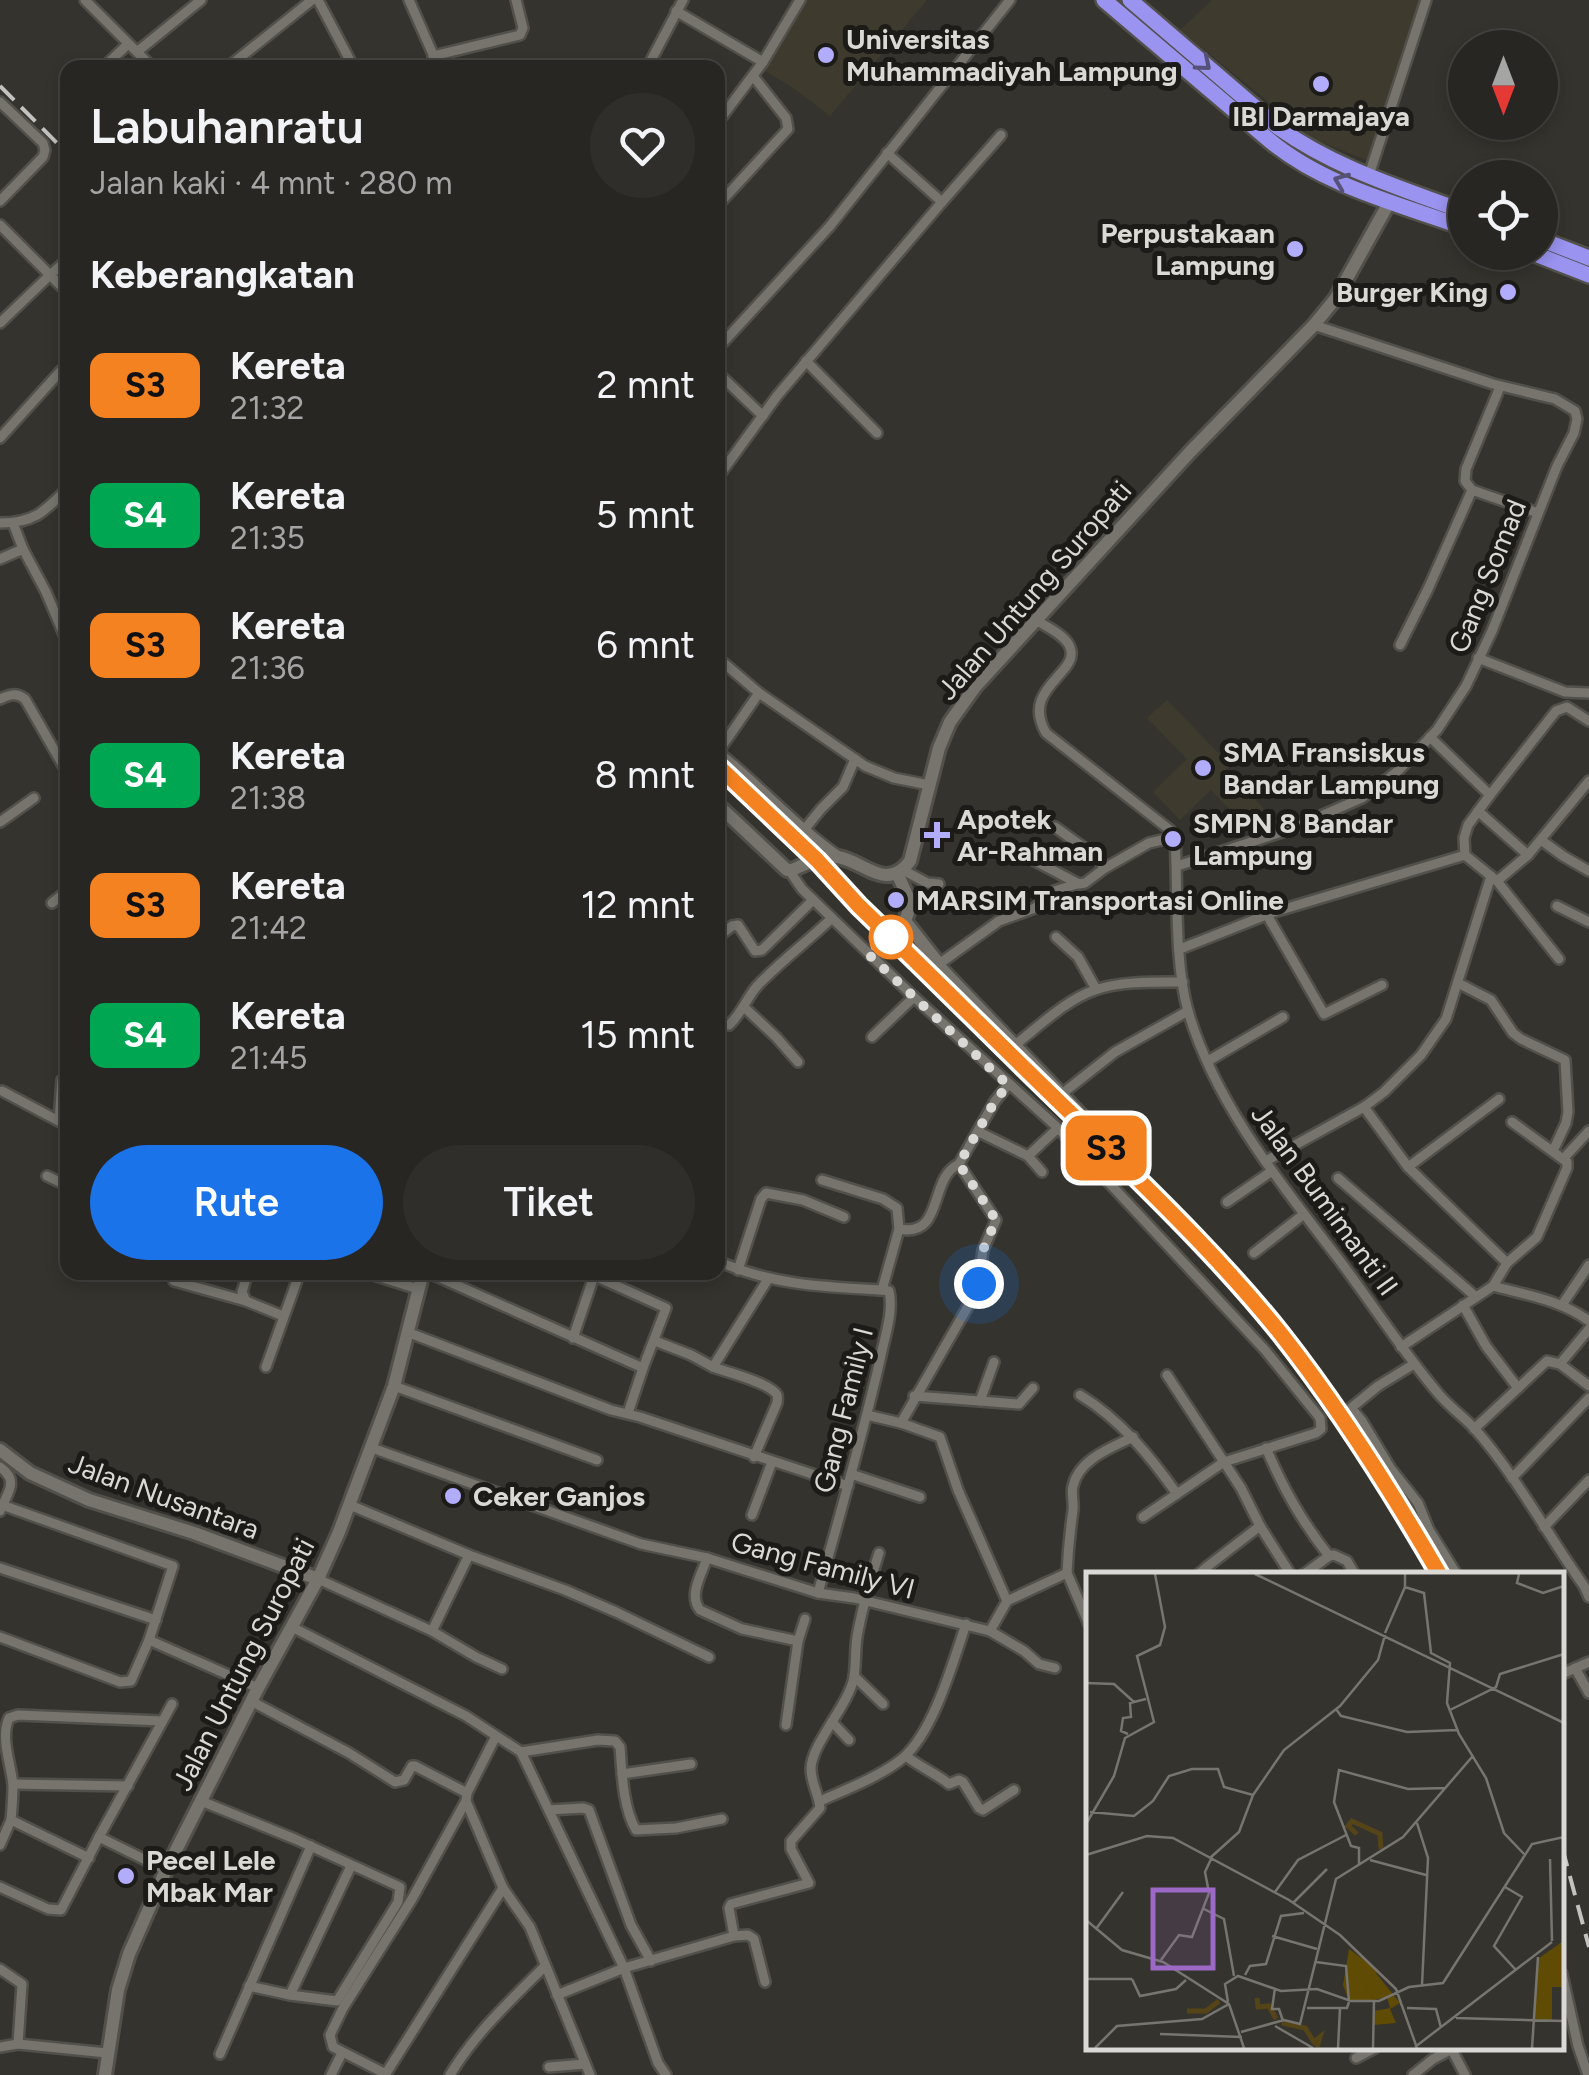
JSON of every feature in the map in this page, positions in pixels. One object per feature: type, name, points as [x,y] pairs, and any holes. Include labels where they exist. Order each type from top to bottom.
[{"type":"highway","points":[[1104,0],[1288,134],[1321,154],[1448,212]]},
{"type":"highway","points":[[1130,0],[1168,44],[1295,160],[1390,201],[1448,215]]},
{"type":"highway","points":[[1558,250],[1589,258]]},
{"type":"highway","points":[[1558,255],[1589,275]]},
{"type":"main road","name":"Jalan Untung Suropati","points":[[900,872],[910,861],[939,748],[950,722],[975,687],[1190,452],[1314,325],[1336,298],[1390,201]]},
{"type":"main road","points":[[725,812],[789,870],[823,857],[842,858],[876,874],[900,872],[910,904],[905,922],[939,964]]},
{"type":"main road","name":"Jalan Untung Suropati","points":[[104,2075],[118,1990],[129,1954],[166,1870],[254,1695],[318,1579],[394,1386],[422,1280]]},
{"type":"main road","name":"Jalan Nusantara","points":[[0,1450],[30,1473],[89,1500],[194,1533],[318,1579]]},
{"type":"street","points":[[85,0],[146,60]]},
{"type":"street","points":[[138,52],[201,0]]},
{"type":"street","points":[[238,60],[315,0],[349,60]]},
{"type":"street","points":[[410,0],[435,60]]},
{"type":"street","points":[[433,56],[520,34],[523,28],[518,0]]},
{"type":"street","points":[[651,60],[684,0]]},
{"type":"street","points":[[725,113],[763,62],[800,0]]},
{"type":"street","points":[[725,340],[830,226],[1010,0]]},
{"type":"street","points":[[1369,175],[1426,0]]},
{"type":"street","points":[[676,11],[763,62]]},
{"type":"street","points":[[111,60],[128,44]]},
{"type":"street","points":[[725,196],[788,129],[786,118],[753,76]]},
{"type":"street","points":[[0,102],[43,143],[45,150],[43,157],[0,201]]},
{"type":"street","points":[[725,469],[806,361],[1002,135]]},
{"type":"street","points":[[886,153],[942,202]]},
{"type":"street","points":[[0,225],[60,285]]},
{"type":"street","points":[[0,323],[60,266]]},
{"type":"street","name":"Gang Somad","points":[[1177,866],[1292,829],[1362,798],[1400,770],[1430,737],[1466,686],[1574,432],[1576,415],[1555,399],[1500,387],[1314,325]]},
{"type":"street","points":[[806,361],[877,433]]},
{"type":"street","points":[[0,438],[60,372]]},
{"type":"street","points":[[725,380],[764,416]]},
{"type":"street","name":"Gang Somad","points":[[1400,645],[1472,490],[1464,474],[1500,387]]},
{"type":"street","points":[[1472,490],[1538,512]]},
{"type":"street","points":[[0,523],[40,515],[60,496]]},
{"type":"street","points":[[13,523],[60,625]]},
{"type":"street","points":[[0,558],[23,550]]},
{"type":"street","points":[[1036,620],[1059,634],[1071,652],[1069,664],[1040,702],[1038,712],[1046,732],[1174,837],[1149,843],[1085,884],[1054,890],[1035,908],[999,921],[939,964],[1116,1150],[1128,1141]]},
{"type":"street","points":[[1478,658],[1565,692],[1589,694]]},
{"type":"street","points":[[725,664],[759,693],[855,759],[881,774],[929,784]]},
{"type":"street","points":[[725,742],[759,693]]},
{"type":"street","points":[[0,699],[12,694],[25,698],[60,760]]},
{"type":"street","points":[[1559,959],[1494,878],[1466,855],[1465,832],[1490,794],[1560,708],[1567,707],[1589,720]]},
{"type":"street","points":[[1430,737],[1490,794]]},
{"type":"street","points":[[725,758],[804,830],[842,858]]},
{"type":"street","points":[[804,830],[843,787],[855,759]]},
{"type":"street","points":[[1227,1202],[1269,1166],[1384,1092],[1420,1056],[1446,1019],[1494,878],[1542,840],[1589,781]]},
{"type":"street","points":[[0,822],[34,798]]},
{"type":"street","points":[[1478,811],[1528,854]]},
{"type":"street","points":[[1056,827],[1105,868]]},
{"type":"street","name":"Jalan Bumimanti II","points":[[1174,837],[1188,1011],[1236,1118],[1414,1364],[1474,1429],[1512,1478],[1586,1583],[1589,1597]]},
{"type":"street","points":[[1542,840],[1589,871]]},
{"type":"street","points":[[1016,850],[1077,884]]},
{"type":"street","points":[[1180,948],[1267,915],[1466,855]]},
{"type":"street","points":[[789,870],[802,889],[914,997],[1058,1128],[1266,1350],[1320,1418],[1321,1429],[1316,1433],[1224,1462],[1143,1518]]},
{"type":"street","points":[[900,872],[939,884]]},
{"type":"street","points":[[52,904],[60,897]]},
{"type":"street","points":[[725,932],[738,925],[754,951],[762,950],[813,900]]},
{"type":"street","points":[[1557,906],[1589,922]]},
{"type":"street","points":[[1267,915],[1324,1014],[1382,986]]},
{"type":"street","points":[[725,1025],[730,1025],[762,981],[832,918]]},
{"type":"street","points":[[1056,937],[1078,957],[1096,989]]},
{"type":"street","points":[[1015,1046],[1057,1012],[1096,989],[1183,982]]},
{"type":"street","points":[[1458,983],[1491,1000],[1513,1034],[1566,1060],[1568,1112],[1553,1151]]},
{"type":"street","points":[[872,1037],[914,997]]},
{"type":"street","points":[[744,1008],[798,1062]]},
{"type":"street","points":[[1064,1093],[1115,1052],[1188,1011]]},
{"type":"street","points":[[1208,1061],[1283,1017]]},
{"type":"street","points":[[899,1229],[912,1232],[929,1218],[945,1178],[959,1164],[1008,1085]]},
{"type":"street","points":[[2,1091],[60,1122]]},
{"type":"street","points":[[1408,1168],[1500,1100]]},
{"type":"street","points":[[1364,1107],[1408,1168],[1507,1263]]},
{"type":"street","points":[[1401,1347],[1492,1286],[1507,1263],[1538,1236],[1567,1162],[1512,1122]]},
{"type":"street","points":[[1028,1156],[1058,1128]]},
{"type":"street","points":[[1564,1158],[1589,1131]]},
{"type":"street","points":[[979,1132],[1028,1156],[1042,1172]]},
{"type":"street","points":[[901,1422],[978,1289],[983,1250],[996,1220],[959,1164]]},
{"type":"street","points":[[47,1176],[60,1182]]},
{"type":"street","points":[[1338,1178],[1476,1297]]},
{"type":"street","points":[[822,1180],[897,1208],[899,1229],[882,1290]]},
{"type":"street","points":[[738,1270],[766,1193],[803,1200],[844,1217]]},
{"type":"street","points":[[1254,1253],[1304,1214]]},
{"type":"street","name":"Gang Family I","points":[[725,1264],[768,1279],[809,1286],[882,1290],[889,1291],[891,1296],[868,1415],[818,1593]]},
{"type":"street","points":[[1562,1305],[1589,1265]]},
{"type":"street","points":[[713,1367],[768,1279]]},
{"type":"street","points":[[246,1280],[242,1292],[246,1301]]},
{"type":"street","points":[[266,1366],[297,1280]]},
{"type":"street","points":[[389,1280],[418,1289]]},
{"type":"street","points":[[443,1280],[642,1368]]},
{"type":"street","points":[[574,1338],[588,1280]]},
{"type":"street","points":[[603,1280],[666,1308],[628,1414]]},
{"type":"street","points":[[174,1281],[283,1316]]},
{"type":"street","points":[[1492,1286],[1562,1305],[1589,1321]]},
{"type":"street","points":[[1463,1305],[1486,1346],[1518,1388]]},
{"type":"street","points":[[1560,1364],[1589,1329]]},
{"type":"street","points":[[407,1332],[611,1410],[848,1486]]},
{"type":"street","points":[[654,1341],[776,1392],[778,1403],[754,1456]]},
{"type":"street","points":[[1474,1429],[1547,1361],[1560,1364],[1589,1386]]},
{"type":"street","points":[[980,1401],[994,1362]]},
{"type":"street","points":[[1414,1364],[1351,1408],[1418,1504],[1428,1530],[1455,1572]]},
{"type":"street","points":[[1168,1375],[1288,1572]]},
{"type":"street","points":[[394,1386],[596,1460]]},
{"type":"street","points":[[914,1396],[1020,1404],[1033,1388]]},
{"type":"street","points":[[1080,1395],[1133,1436],[1177,1494]]},
{"type":"street","points":[[1512,1478],[1589,1398]]},
{"type":"street","points":[[868,1415],[936,1434],[942,1441],[958,1490],[1007,1601]]},
{"type":"street","points":[[1086,1617],[1068,1573],[1072,1486],[1080,1470],[1093,1458],[1133,1436]]},
{"type":"street","name":"Gang Family VI","points":[[372,1448],[641,1544],[708,1558],[818,1593],[990,1631],[1038,1664],[1055,1668]]},
{"type":"street","points":[[1266,1448],[1286,1495],[1329,1556]]},
{"type":"street","points":[[752,1515],[772,1462]]},
{"type":"street","points":[[0,1467],[12,1483],[1,1508],[172,1566],[149,1640],[134,1677],[126,1682],[1,1640]]},
{"type":"street","points":[[851,1474],[920,1496]]},
{"type":"street","points":[[1544,1527],[1589,1480]]},
{"type":"street","points":[[350,1505],[565,1590],[709,1658]]},
{"type":"street","points":[[1203,1572],[1260,1526]]},
{"type":"street","points":[[734,1936],[728,1908],[732,1904],[809,1883],[790,1841],[818,1811],[820,1801],[811,1768],[850,1691],[864,1601],[879,1553]]},
{"type":"street","points":[[432,1631],[469,1555]]},
{"type":"street","points":[[1306,1572],[1334,1555],[1347,1561],[1353,1572]]},
{"type":"street","points":[[708,1558],[694,1595],[700,1610],[742,1628],[798,1641]]},
{"type":"street","points":[[0,1568],[156,1620]]},
{"type":"street","points":[[990,1631],[1007,1601],[1068,1573]]},
{"type":"street","points":[[318,1579],[432,1631],[502,1669]]},
{"type":"street","points":[[786,1725],[805,1618]]},
{"type":"street","points":[[820,1801],[887,1770],[906,1756],[923,1733],[942,1692],[966,1624]]},
{"type":"street","points":[[292,1626],[466,1716],[521,1752],[624,1968],[658,2063],[666,2075]]},
{"type":"street","points":[[149,1640],[254,1695],[388,1779],[401,1782],[416,1766],[466,1797],[503,1888],[530,1928],[590,2075]]},
{"type":"street","points":[[1564,1673],[1589,1662]]},
{"type":"street","points":[[1576,1668],[1589,1693]]},
{"type":"street","points":[[854,1676],[883,1704]]},
{"type":"street","points":[[0,1887],[48,1910],[61,1910],[172,1704]]},
{"type":"street","points":[[0,1845],[11,1820],[13,1784],[4,1737],[9,1718],[18,1715],[162,1722]]},
{"type":"street","points":[[832,1722],[849,1740]]},
{"type":"street","points":[[496,1736],[412,1899],[332,2030],[332,2047],[386,2074],[503,1888]]},
{"type":"street","points":[[521,1752],[614,1741],[620,1748],[632,1826],[636,1830],[676,1828],[722,1818]]},
{"type":"street","points":[[906,1756],[950,1784],[963,1782],[983,1810],[1014,1790]]},
{"type":"street","points":[[622,1774],[691,1764]]},
{"type":"street","points":[[13,1784],[128,1786]]},
{"type":"street","points":[[201,1801],[400,1887],[398,1902],[341,1998],[334,2001],[248,1986]]},
{"type":"street","points":[[549,1810],[589,1810],[631,1925],[651,1961]]},
{"type":"street","points":[[11,1820],[89,1858]]},
{"type":"street","points":[[99,1837],[166,1870]]},
{"type":"street","points":[[220,2054],[311,1846]]},
{"type":"street","points":[[290,1995],[351,1866]]},
{"type":"street","points":[[557,1995],[624,1968],[734,1936],[754,1939],[765,1982]]},
{"type":"street","points":[[450,2075],[484,2028],[545,1966]]},
{"type":"street","points":[[0,1969],[22,1984],[18,2044]]},
{"type":"street","points":[[1564,1983],[1588,2075]]},
{"type":"street","points":[[0,2048],[18,2044],[107,2053]]},
{"type":"street","points":[[1356,2058],[1370,2050]]},
{"type":"street","points":[[1413,2075],[1448,2050]]},
{"type":"street","points":[[1452,2050],[1465,2075]]},
{"type":"street","points":[[332,2075],[342,2053]]},
{"type":"street","points":[[548,2067],[585,2064]]},
{"type":"shaded area","name":"Universitas Muhammadiyah Lampung","points":[[803,0],[927,0],[830,116],[761,69],[784,37]]},
{"type":"shaded area","name":"IBI Darmajaya","points":[[1212,0],[1421,0],[1371,162],[1314,139],[1180,30]]},
{"type":"shaded area","name":"SMA Fransiskus Bandar Lampung","points":[[1167,700],[1230,765],[1226,770],[1272,817],[1254,834],[1211,790],[1180,820],[1153,792],[1187,759],[1147,718]]},
{"type":"railway","points":[[0,86],[60,146]]},
{"type":"railway","points":[[725,773],[1234,1279],[1303,1362],[1345,1421],[1438,1572]]},
{"type":"railway","points":[[1564,1854],[1589,1947]]},
{"type":"train","name":"S3","points":[[725,773],[1158,1198],[1238,1284],[1280,1333],[1365,1452],[1438,1572]]},
{"type":"place","name":"Universitas Muhammadiyah Lampung","points":[[826,55]]},
{"type":"place","name":"IBI Darmajaya","points":[[1321,84]]},
{"type":"place","name":"Perpustakaan Lampung","points":[[1295,249]]},
{"type":"place","name":"Burger King","points":[[1508,292]]},
{"type":"place","name":"SMA Fransiskus Bandar Lampung","points":[[1203,768]]},
{"type":"place","name":"Apotek Ar-Rahman","points":[[937,835]]},
{"type":"place","name":"SMPN 8 Bandar Lampung","points":[[1173,839]]},
{"type":"place","name":"MARSIM Transportasi Online","points":[[896,900]]},
{"type":"place","name":"Ceker Ganjos","points":[[453,1496]]},
{"type":"place","name":"Pecel Lele Mbak Mar","points":[[126,1876]]},
{"type":"route","points":[[891,937],[866,952],[1008,1085],[959,1164],[996,1220],[983,1250],[979,1284]]}]
